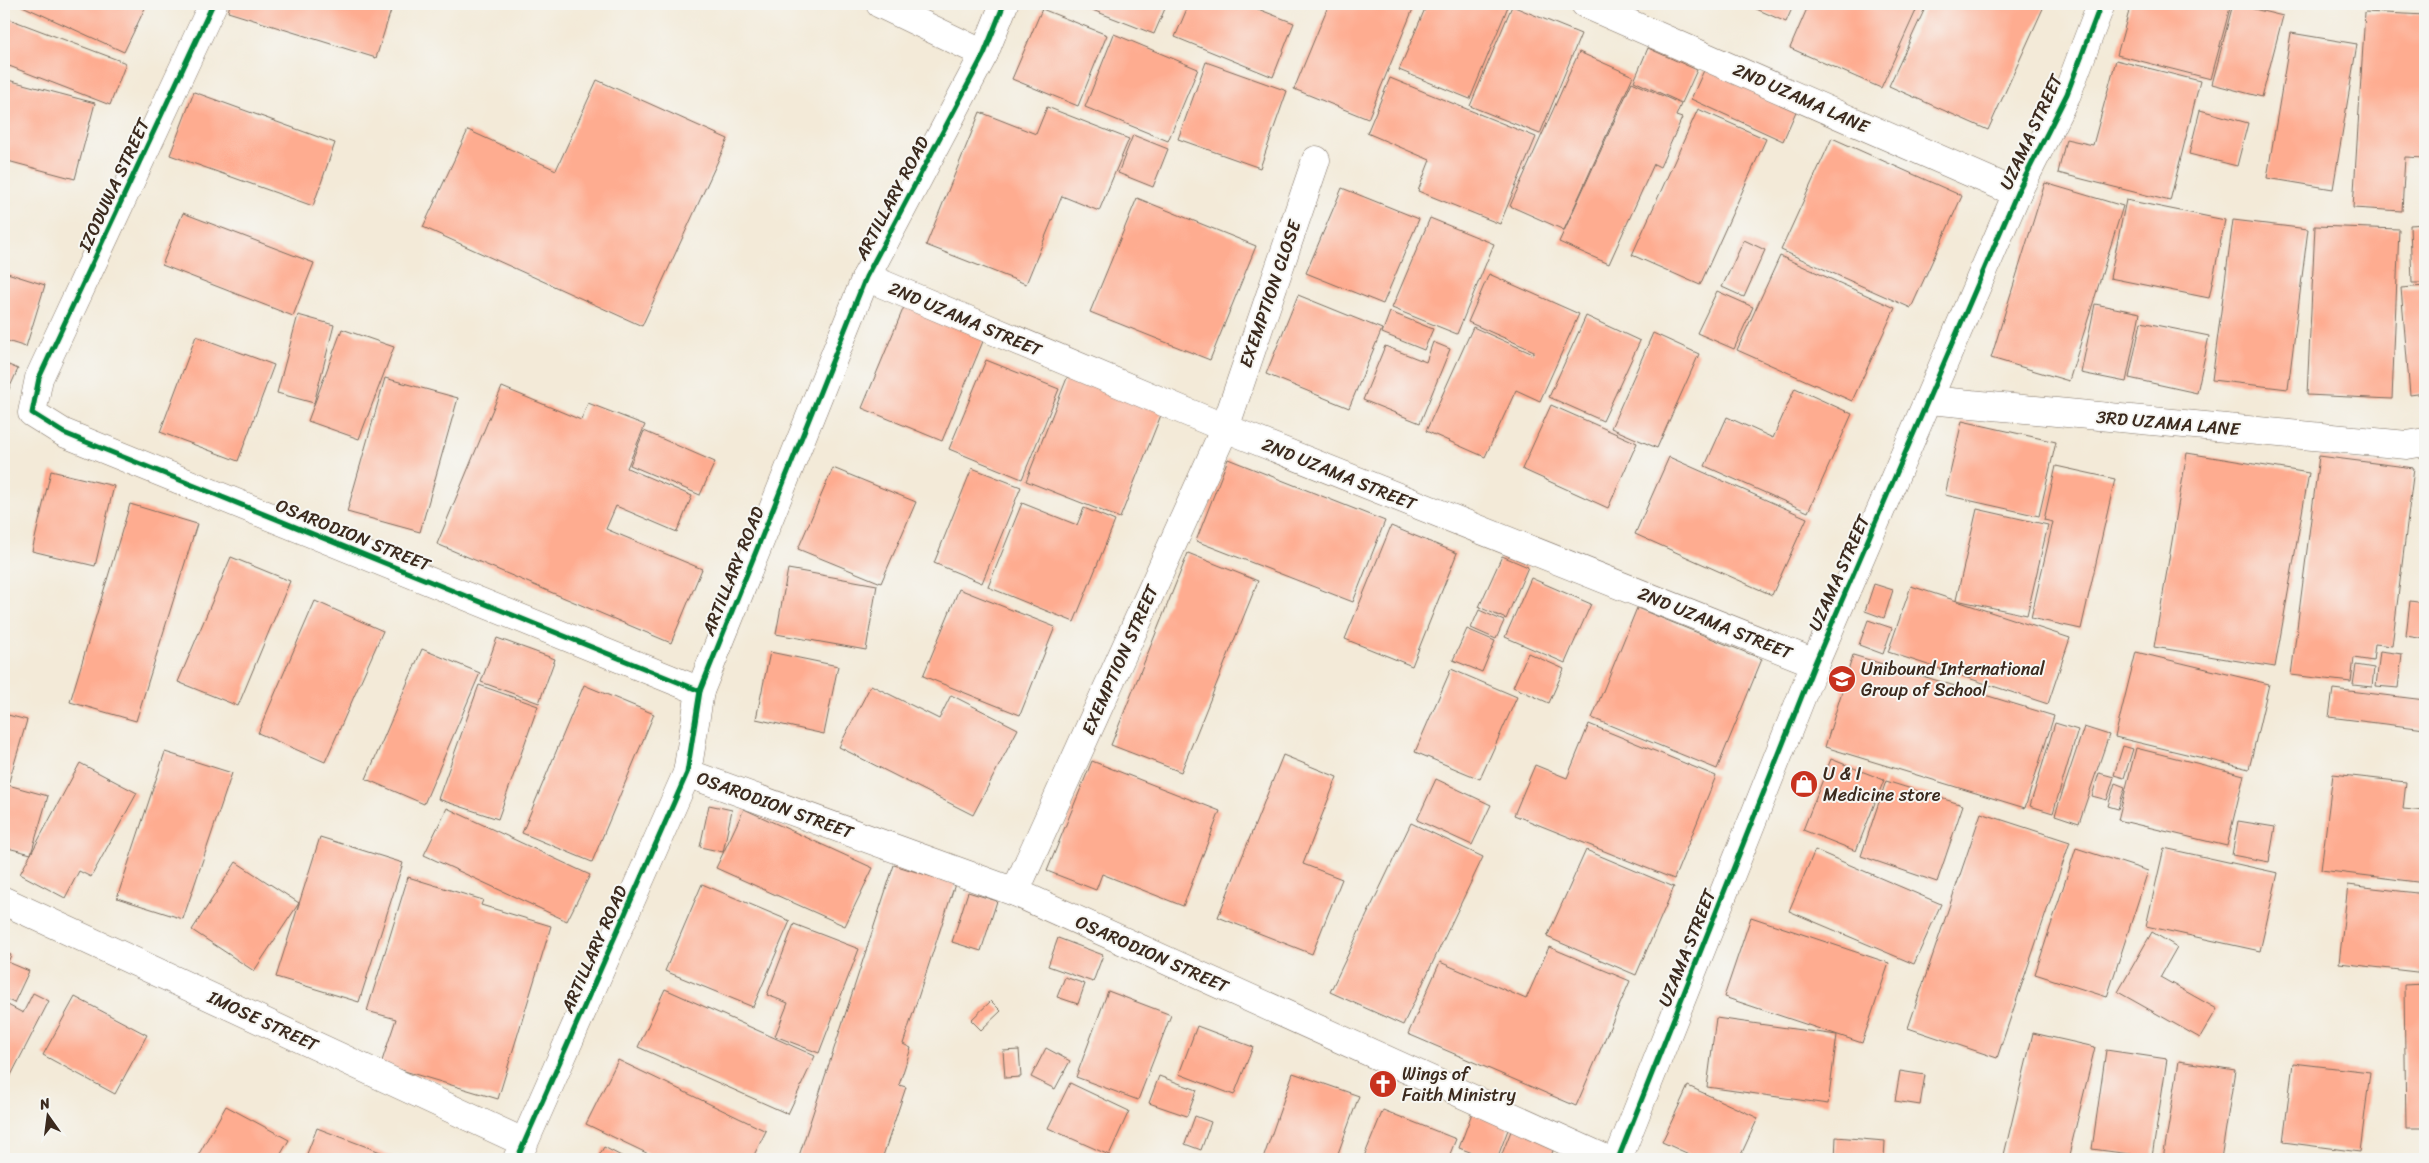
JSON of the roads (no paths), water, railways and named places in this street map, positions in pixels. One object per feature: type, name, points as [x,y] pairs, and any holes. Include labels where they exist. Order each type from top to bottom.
[{"type":"street","name":"IZODUWA STREET","points":[[40,378],[213,4]]},
{"type":"street","points":[[880,4],[984,54]]},
{"type":"street","name":"ARTILLARY ROAD","points":[[520,1150],[687,773],[700,691],[866,277],[984,54],[1004,4]]},
{"type":"street","name":"2ND UZAMA LANE","points":[[1585,4],[2017,193]]},
{"type":"street","name":"UZAMA STREET","points":[[1618,1159],[1815,663],[2017,193],[2066,94],[2101,4]]},
{"type":"street","name":"EXEMPTION CLOSE","points":[[1225,428],[1316,160]]},
{"type":"street","name":"2ND UZAMA STREET","points":[[866,277],[1225,428],[1815,663]]},
{"type":"street","name":"OSARODION STREET","points":[[40,378],[32,412],[64,433],[700,691]]},
{"type":"street","name":"3RD UZAMA LANE","points":[[1929,400],[2416,443]]},
{"type":"street","name":"EXEMPTION STREET","points":[[1015,892],[1225,428]]},
{"type":"street","name":"OSARODION STREET","points":[[687,773],[1015,892],[1606,1159]]},
{"type":"street","name":"IMOSE STREET","points":[[4,901],[520,1150]]},
{"type":"place","name":"Unibound International Group of School","points":[[1842,679]]},
{"type":"place","name":"U & I Medicine store","points":[[1804,784]]},
{"type":"place","name":"Wings of Faith Ministry","points":[[1383,1084]]}]
